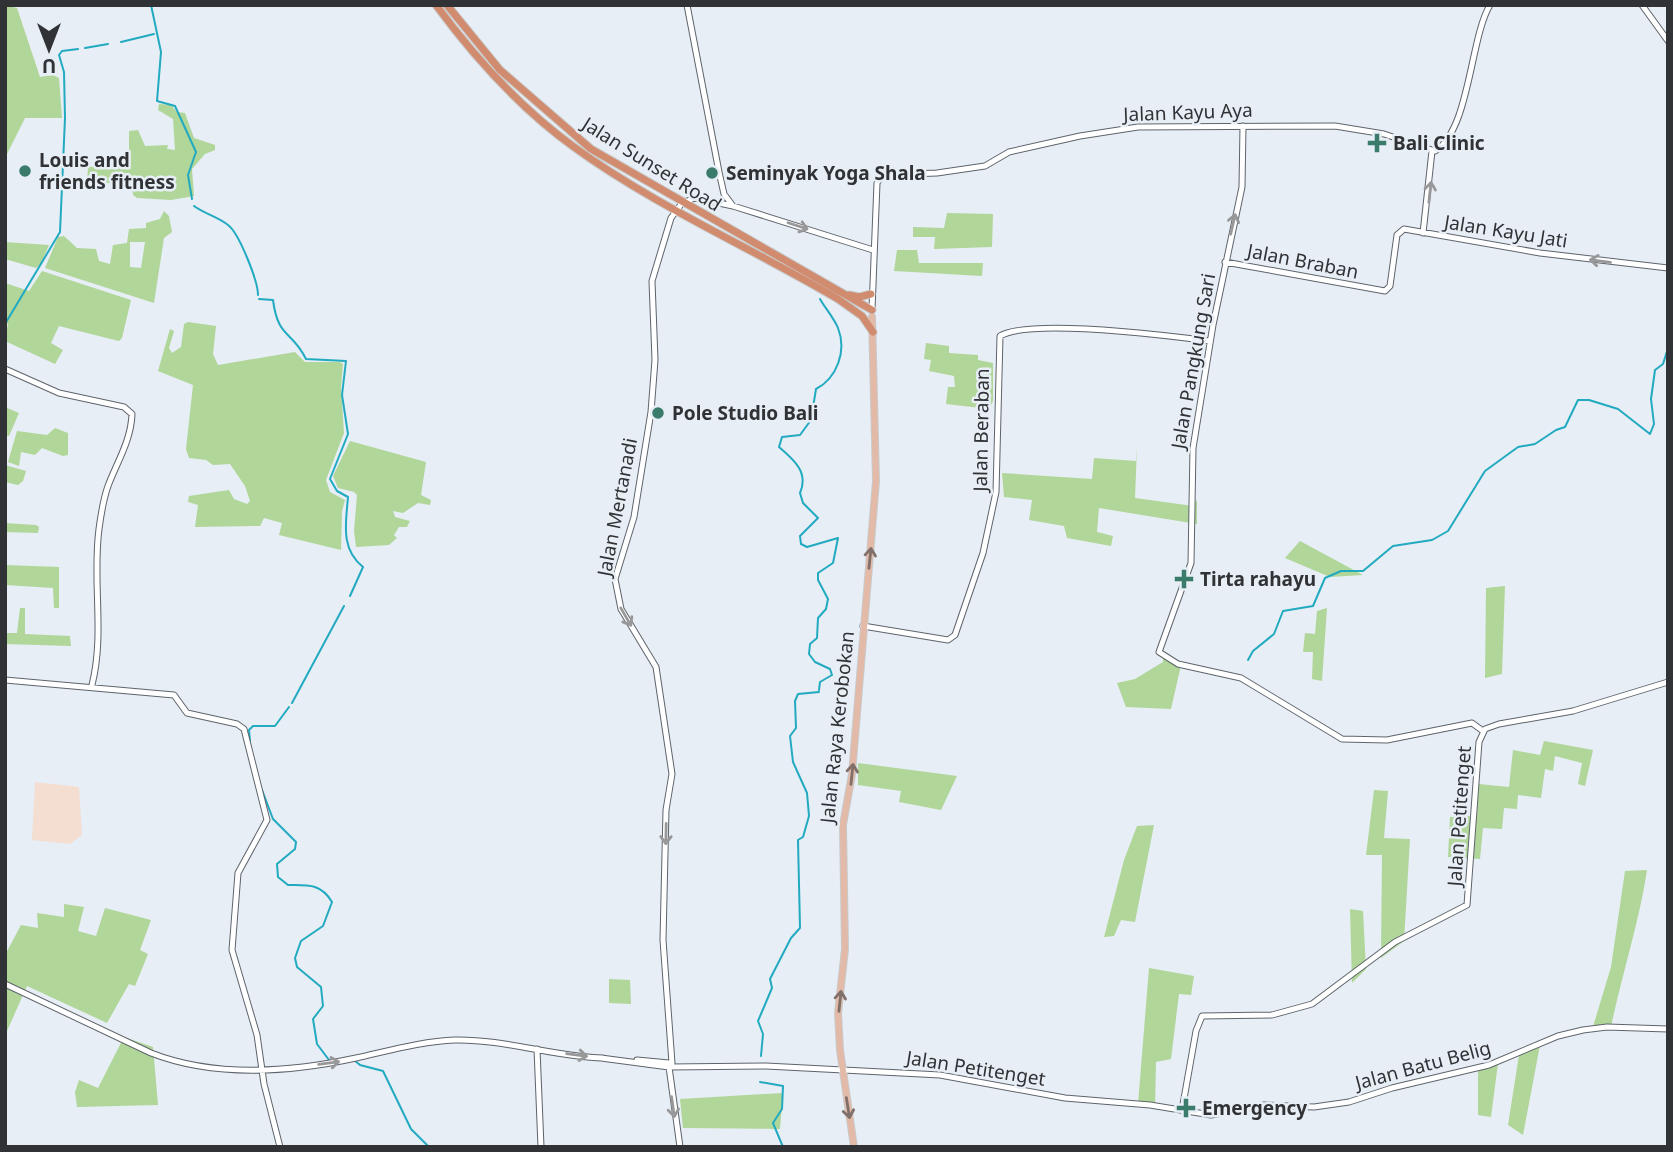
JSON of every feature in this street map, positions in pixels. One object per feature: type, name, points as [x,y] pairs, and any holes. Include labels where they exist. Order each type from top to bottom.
[{"type":"highway","name":"Jalan Sunset Road","points":[[436,5],[486,68],[557,133],[601,165],[838,295]]},
{"type":"highway","name":"Jalan Sunset Road","points":[[447,5],[500,70],[558,123],[679,206]]},
{"type":"highway","points":[[838,295],[859,297],[871,293]]},
{"type":"highway","points":[[838,295],[872,313]]},
{"type":"highway","points":[[838,295],[862,316],[873,332]]},
{"type":"main road","name":"Jalan Raya Kerobokan","points":[[854,1147],[844,1081],[838,1013],[845,949],[843,825],[852,774],[876,481],[872,313]]},
{"type":"street","points":[[687,5],[719,173],[724,194],[733,206]]},
{"type":"street","points":[[1435,150],[1460,111],[1490,5]]},
{"type":"street","points":[[1642,5],[1668,41]]},
{"type":"street","name":"Jalan Pangkung Sari","points":[[1243,126],[1242,187],[1210,341],[1193,448],[1192,559],[1160,642],[1160,655],[1188,667],[1241,678],[1342,740],[1387,740],[1472,723],[1483,731]]},
{"type":"street","name":"Jalan Kayu Aya","points":[[872,313],[878,178],[883,174],[937,173],[985,166],[1005,153],[1138,127],[1335,126],[1368,130],[1435,150]]},
{"type":"street","name":"Jalan Kayu Jati","points":[[1435,150],[1423,233],[1540,253],[1668,268]]},
{"type":"street","points":[[679,206],[704,198],[873,250]]},
{"type":"street","name":"Jalan Mertanadi","points":[[679,206],[667,227],[652,281],[653,390],[636,505],[615,579],[621,609],[656,667],[670,762],[663,940],[670,1065],[680,1147]]},
{"type":"street","name":"Jalan Braban","points":[[1225,262],[1385,292],[1390,286],[1398,233],[1404,229],[1423,233]]},
{"type":"street","name":"Jalan Beraban","points":[[863,626],[948,640],[955,635],[985,550],[996,492],[1000,336],[1014,331],[1084,329],[1210,341]]},
{"type":"street","points":[[5,369],[59,393],[124,407],[132,414],[127,442],[108,487],[101,516],[96,573],[100,629],[92,685]]},
{"type":"street","points":[[5,680],[92,685],[113,691],[174,695],[187,713],[237,724],[246,733],[267,820],[238,873],[232,950],[257,1035],[261,1070],[280,1147]]},
{"type":"street","name":"Jalan Petitenget","points":[[5,984],[161,1057],[223,1068],[261,1070],[336,1062],[449,1041],[670,1065],[772,1063],[940,1075],[1052,1096],[1182,1110],[1196,1031],[1202,1016],[1272,1015],[1317,1002],[1371,958],[1429,922],[1467,905],[1479,742],[1483,731],[1495,725],[1573,711],[1668,682]]},
{"type":"street","name":"Jalan Batu Belig","points":[[1182,1110],[1211,1115],[1264,1105],[1314,1107],[1342,1104],[1392,1088],[1489,1065],[1568,1032],[1607,1027],[1668,1029]]},
{"type":"street","points":[[537,1049],[541,1147]]},
{"type":"street","points":[[844,1081],[848,1072],[858,1070]]},
{"type":"shaded area","points":[[35,782],[79,787],[82,835],[70,844],[32,840]]},
{"type":"green space","points":[[5,5],[17,8],[40,77],[53,75],[59,78],[62,118],[25,118],[5,158]]},
{"type":"green space","points":[[159,104],[171,105],[177,112],[185,113],[194,138],[215,145],[215,150],[205,154],[192,169],[194,196],[171,200],[137,198],[133,195],[131,177],[116,174],[111,183],[87,182],[88,167],[129,164],[129,131],[138,130],[145,146],[168,145],[167,149],[175,150],[173,119],[158,110]]},
{"type":"green space","points":[[164,211],[169,216],[172,232],[164,238],[154,303],[45,268],[58,237],[64,236],[77,248],[96,249],[99,261],[110,264],[113,245],[127,243],[129,229],[146,228],[146,223],[160,219]],"holes":[[[130,242],[145,242],[141,268],[130,267]]]},
{"type":"green space","points":[[947,213],[993,214],[992,247],[934,249],[935,237],[913,237],[913,227],[944,228]]},
{"type":"green space","points":[[5,242],[49,245],[41,264],[36,268],[5,259]]},
{"type":"green space","points":[[897,250],[917,250],[919,263],[983,263],[982,276],[894,271]]},
{"type":"green space","points":[[42,271],[131,300],[122,338],[119,341],[59,326],[51,343],[63,350],[55,364],[5,341],[8,324],[5,323],[5,283],[29,291]]},
{"type":"green space","points":[[188,322],[216,326],[213,354],[218,365],[295,352],[305,362],[343,364],[341,388],[344,433],[326,480],[330,492],[345,500],[342,511],[341,550],[279,535],[282,523],[264,518],[260,526],[195,527],[198,505],[188,502],[189,496],[229,490],[234,499],[247,504],[250,501],[245,486],[230,464],[213,465],[206,460],[189,458],[186,449],[193,385],[158,371],[170,329],[174,331],[169,348],[172,353],[181,347],[184,324]]},
{"type":"green space","points":[[926,343],[949,346],[949,353],[978,355],[978,360],[993,363],[993,401],[989,409],[946,404],[948,387],[955,387],[954,376],[929,371],[931,360],[924,359]]},
{"type":"green space","points":[[5,407],[19,413],[9,436],[5,435]]},
{"type":"green space","points":[[55,428],[68,433],[68,455],[63,456],[42,448],[35,455],[21,452],[19,466],[8,462],[17,431],[47,435]]},
{"type":"green space","points":[[350,441],[426,462],[421,495],[431,500],[430,505],[418,503],[403,513],[393,511],[395,517],[410,521],[407,527],[399,527],[394,535],[397,538],[389,545],[356,547],[354,531],[357,495],[338,488],[333,476]]},
{"type":"green space","points":[[1137,447],[1135,498],[1193,506],[1197,500],[1197,524],[1099,508],[1097,532],[1113,536],[1111,546],[1067,538],[1064,526],[1029,520],[1032,500],[1004,497],[1002,473],[1092,479],[1094,458],[1136,461]]},
{"type":"green space","points":[[5,465],[26,471],[23,481],[18,485],[5,482]]},
{"type":"green space","points":[[5,523],[36,525],[39,527],[38,533],[5,532]]},
{"type":"green space","points":[[1300,541],[1363,575],[1330,577],[1285,558]]},
{"type":"green space","points":[[5,565],[59,567],[59,608],[54,608],[53,588],[5,585]]},
{"type":"green space","points":[[1505,586],[1502,674],[1485,678],[1486,588]]},
{"type":"green space","points":[[20,608],[25,608],[25,634],[70,636],[71,646],[5,644],[5,633],[17,633]]},
{"type":"green space","points":[[1327,608],[1322,681],[1312,679],[1313,652],[1303,652],[1305,633],[1315,634],[1317,611]]},
{"type":"green space","points":[[1163,654],[1181,665],[1171,709],[1126,707],[1117,683],[1135,679],[1163,662]]},
{"type":"green space","points":[[1544,741],[1593,750],[1585,786],[1578,784],[1582,763],[1555,756],[1553,771],[1545,769],[1541,798],[1518,795],[1517,809],[1504,808],[1502,829],[1483,828],[1480,859],[1448,857],[1450,817],[1477,816],[1479,784],[1509,787],[1513,750],[1540,755]]},
{"type":"green space","points":[[858,763],[957,776],[941,810],[899,802],[901,791],[858,785]]},
{"type":"green space","points":[[1374,790],[1388,791],[1384,838],[1410,839],[1404,941],[1381,958],[1382,855],[1366,855]]},
{"type":"green space","points":[[1154,825],[1135,922],[1121,920],[1114,936],[1104,937],[1124,860],[1137,826]]},
{"type":"green space","points":[[1647,870],[1611,1027],[1592,1030],[1611,967],[1625,871]]},
{"type":"green space","points":[[64,904],[84,907],[78,931],[96,936],[105,908],[151,920],[140,950],[148,954],[135,986],[129,984],[107,1023],[27,986],[7,1031],[5,955],[21,925],[38,928],[37,913],[64,917]]},
{"type":"green space","points":[[1350,909],[1363,911],[1366,969],[1352,983]]},
{"type":"green space","points":[[1149,968],[1194,976],[1191,995],[1179,994],[1171,1059],[1156,1062],[1155,1107],[1138,1104]]},
{"type":"green space","points":[[609,979],[630,980],[631,1004],[609,1003]]},
{"type":"green space","points":[[124,1037],[153,1047],[158,1105],[77,1107],[75,1092],[79,1080],[98,1088]]},
{"type":"green space","points":[[1540,1045],[1523,1135],[1508,1125],[1519,1055]]},
{"type":"green space","points":[[1498,1063],[1491,1117],[1478,1115],[1478,1071]]},
{"type":"green space","points":[[783,1093],[780,1129],[683,1128],[680,1099]]},
{"type":"waterway","points":[[151,5],[161,52],[157,101],[175,106],[196,152],[188,175],[192,199]]},
{"type":"waterway","points":[[121,42],[154,34]]},
{"type":"waterway","points":[[85,48],[108,44]]},
{"type":"waterway","points":[[5,324],[60,232],[65,118],[64,72],[59,55],[62,51],[78,49]]},
{"type":"waterway","points":[[194,206],[224,222],[232,230],[247,258],[258,295]]},
{"type":"waterway","points":[[259,299],[273,300],[278,322],[306,359],[346,361],[342,395],[348,434],[330,479],[337,491],[348,497],[346,535],[351,552],[363,567],[350,596]]},
{"type":"waterway","points":[[819,690],[820,682],[832,675],[830,669],[815,662],[809,654],[810,644],[817,638],[818,618],[826,609],[828,599],[818,580],[818,573],[833,563],[838,538],[807,547],[801,544],[800,536],[818,518],[803,503],[800,493],[803,479],[798,467],[779,447],[782,437],[800,435],[811,420],[816,389],[830,378],[841,355],[838,328],[820,299]]},
{"type":"waterway","points":[[1248,660],[1253,651],[1274,634],[1283,611],[1313,606],[1325,578],[1341,571],[1363,571],[1393,546],[1432,540],[1448,531],[1485,471],[1518,447],[1535,444],[1565,427],[1578,400],[1589,400],[1618,409],[1650,434],[1654,424],[1651,399],[1655,370],[1663,364],[1668,348]]},
{"type":"waterway","points":[[292,703],[344,606]]},
{"type":"waterway","points":[[761,1056],[763,1034],[758,1021],[772,988],[770,979],[791,938],[800,928],[798,840],[803,837],[809,816],[807,793],[793,762],[790,736],[796,728],[795,701],[798,694],[819,692]]},
{"type":"waterway","points":[[250,741],[249,730],[253,726],[275,726],[289,707]]},
{"type":"waterway","points":[[262,790],[273,819],[296,842],[295,849],[277,864],[278,877],[288,885],[318,888],[332,902],[323,926],[301,941],[295,958],[297,967],[321,987],[323,1006],[313,1019],[317,1044],[329,1060]]},
{"type":"waterway","points":[[354,1060],[360,1065],[383,1071],[411,1129],[429,1147]]},
{"type":"waterway","points":[[760,1082],[783,1086],[782,1109],[773,1123],[783,1147]]},
{"type":"place","name":"Bali Clinic","points":[[1377,143]]},
{"type":"place","name":"Louis and friends fitness","points":[[25,171]]},
{"type":"place","name":"Seminyak Yoga Shala","points":[[712,173]]},
{"type":"place","name":"Pole Studio Bali","points":[[658,413]]},
{"type":"place","name":"Tirta rahayu","points":[[1184,579]]},
{"type":"place","name":"Emergency","points":[[1186,1108]]}]
